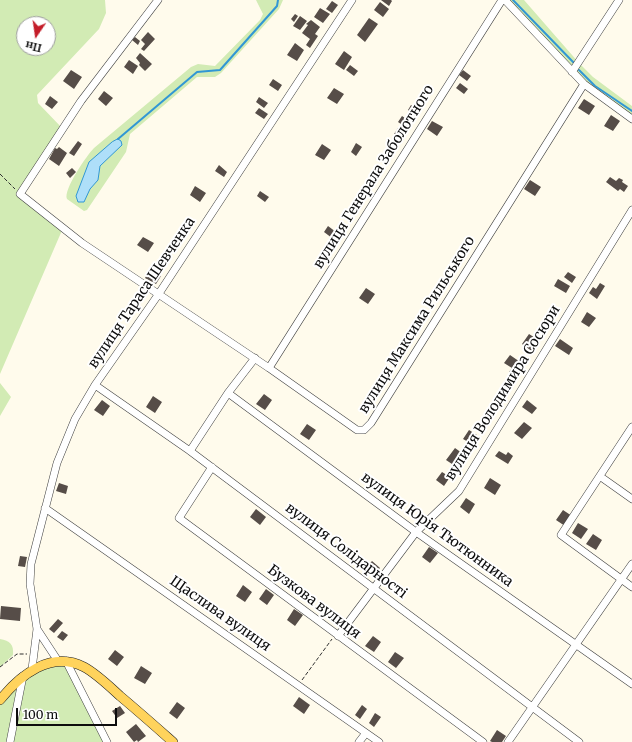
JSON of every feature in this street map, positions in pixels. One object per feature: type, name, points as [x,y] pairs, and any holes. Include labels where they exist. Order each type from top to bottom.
[{"type":"main road","points":[[0,700],[23,676],[32,669],[62,661],[84,667],[94,673],[174,742]]},
{"type":"street","points":[[20,194],[81,101],[158,0]]},
{"type":"street","name":"вулиця Тараса Шевченка","points":[[32,669],[37,629],[30,577],[45,508],[64,443],[79,411],[95,385],[158,295],[352,0]]},
{"type":"street","name":"вулиця Генерала Заболотного","points":[[269,368],[502,0]]},
{"type":"street","points":[[505,0],[584,84],[632,119]]},
{"type":"street","points":[[572,72],[619,0]]},
{"type":"street","name":"вулиця Максима Рильського","points":[[20,194],[82,243],[158,295],[255,358],[357,430],[364,430],[371,423],[584,84]]},
{"type":"street","name":"вулиця Володимира Сосюри","points":[[338,636],[416,532],[459,491],[632,210]]},
{"type":"street","points":[[190,451],[228,393],[255,358]]},
{"type":"street","name":"вулиця Солідарності","points":[[95,385],[212,467],[579,742]]},
{"type":"street","name":"вулиця Юрія Тютюнника","points":[[228,393],[416,532],[632,684]]},
{"type":"street","points":[[632,427],[601,477],[561,535],[632,587]]},
{"type":"street","name":"Бузкова вулиця","points":[[212,467],[179,518],[483,742]]},
{"type":"street","points":[[601,477],[632,499]]},
{"type":"street","name":"Щаслива вулиця","points":[[45,508],[379,742]]},
{"type":"street","points":[[508,742],[632,564]]},
{"type":"street","name":"вулиця Тараса Шевченка","points":[[37,629],[62,661],[107,742]]},
{"type":"street","points":[[10,742],[23,676]]},
{"type":"street","points":[[359,742],[366,733]]},
{"type":"path","points":[[0,174],[20,194]]},
{"type":"path","points":[[299,685],[330,642],[338,636]]},
{"type":"path","points":[[0,667],[17,654],[34,655]]},
{"type":"green space","points":[[0,0],[105,0],[106,13],[99,29],[37,95],[38,103],[63,129],[20,194],[63,228],[0,374]]},
{"type":"green space","points":[[256,0],[283,0],[279,9],[221,73],[215,77],[197,77],[130,134],[126,152],[87,210],[84,211],[67,199],[72,181],[81,165],[94,148],[191,67],[198,64],[215,66],[260,20],[263,14]]},
{"type":"green space","points":[[505,0],[524,0],[593,77],[632,106],[632,119],[584,84]]},
{"type":"green space","points":[[0,383],[11,397],[0,416]]},
{"type":"green space","points":[[0,639],[11,644],[13,648],[13,655],[0,667]]},
{"type":"green space","points":[[66,661],[107,742],[0,742],[0,700],[23,676]]},
{"type":"water","points":[[118,139],[121,141],[122,145],[100,166],[98,180],[90,189],[84,202],[78,202],[76,196],[89,162],[112,142]]},
{"type":"building","points":[[381,0],[391,0],[392,1],[389,6]]},
{"type":"building","points":[[332,1],[338,5],[332,13],[326,9]]},
{"type":"building","points":[[380,2],[389,9],[383,17],[374,10]]},
{"type":"building","points":[[320,8],[330,14],[323,23],[314,17]]},
{"type":"building","points":[[295,14],[298,16],[294,22],[291,19]]},
{"type":"building","points":[[300,16],[307,21],[300,30],[293,26]]},
{"type":"building","points":[[369,18],[378,24],[365,42],[357,35]]},
{"type":"building","points":[[311,20],[320,27],[315,34],[318,36],[310,48],[306,45],[310,39],[302,33],[308,25],[306,24]]},
{"type":"building","points":[[148,32],[155,39],[144,51],[141,49],[145,44],[141,40]]},
{"type":"building","points":[[135,37],[140,41],[138,45],[132,40]]},
{"type":"building","points":[[295,43],[304,50],[297,61],[287,55]]},
{"type":"building","points":[[344,51],[352,57],[344,70],[335,64]]},
{"type":"building","points":[[140,53],[152,64],[145,71],[139,65],[140,63],[136,58]]},
{"type":"building","points":[[129,60],[138,66],[133,74],[124,67]]},
{"type":"building","points":[[350,65],[358,71],[354,76],[346,70]]},
{"type":"building","points":[[71,70],[82,77],[74,89],[63,81]]},
{"type":"building","points":[[463,70],[471,76],[467,81],[459,75]]},
{"type":"building","points":[[273,79],[282,85],[278,91],[269,85]]},
{"type":"building","points":[[460,83],[468,89],[464,94],[456,88]]},
{"type":"building","points":[[334,88],[344,94],[337,104],[327,98]]},
{"type":"building","points":[[104,91],[113,98],[106,106],[98,99]]},
{"type":"building","points":[[50,96],[58,102],[52,109],[45,104]]},
{"type":"building","points":[[259,97],[268,103],[264,108],[256,102]]},
{"type":"building","points":[[584,99],[595,106],[589,115],[578,108]]},
{"type":"building","points":[[411,105],[420,111],[416,117],[408,110]]},
{"type":"building","points":[[259,108],[268,114],[264,119],[255,113]]},
{"type":"building","points":[[611,115],[620,121],[613,131],[604,126]]},
{"type":"building","points":[[402,116],[411,122],[407,128],[398,122]]},
{"type":"building","points":[[432,121],[443,127],[437,136],[427,129]]},
{"type":"building","points":[[398,128],[407,134],[403,140],[394,134]]},
{"type":"building","points":[[78,141],[82,144],[74,156],[69,153]]},
{"type":"building","points":[[356,143],[362,147],[356,156],[351,152]]},
{"type":"building","points":[[322,144],[331,150],[324,160],[315,155]]},
{"type":"building","points":[[59,147],[67,153],[59,166],[49,159],[55,148],[57,149]]},
{"type":"building","points":[[219,165],[227,172],[224,177],[215,171]]},
{"type":"building","points":[[72,168],[76,172],[70,178],[66,173]]},
{"type":"building","points":[[610,177],[616,181],[619,178],[623,180],[622,182],[628,186],[624,192],[620,189],[618,191],[606,182]]},
{"type":"building","points":[[530,180],[541,187],[535,196],[524,189]]},
{"type":"building","points":[[195,186],[206,193],[200,202],[190,195]]},
{"type":"building","points":[[260,191],[269,197],[265,202],[257,196]]},
{"type":"building","points":[[328,226],[336,232],[332,238],[324,232]]},
{"type":"building","points":[[143,237],[154,243],[148,252],[137,245]]},
{"type":"building","points":[[150,269],[161,276],[156,284],[145,278]]},
{"type":"building","points":[[568,272],[576,277],[572,283],[564,277]]},
{"type":"building","points":[[558,279],[570,286],[566,293],[554,286]]},
{"type":"building","points":[[600,283],[605,286],[597,299],[589,293],[593,287],[596,289]]},
{"type":"building","points":[[366,288],[375,294],[368,304],[359,298]]},
{"type":"building","points":[[587,312],[596,318],[589,327],[581,322]]},
{"type":"building","points":[[529,334],[540,341],[533,352],[522,344]]},
{"type":"building","points":[[560,339],[573,348],[569,355],[555,346]]},
{"type":"building","points":[[510,355],[523,364],[516,376],[509,372],[512,368],[504,363]]},
{"type":"building","points":[[264,394],[272,400],[265,410],[256,404]]},
{"type":"building","points":[[153,396],[162,402],[155,413],[146,407]]},
{"type":"building","points":[[102,400],[110,406],[103,416],[94,410]]},
{"type":"building","points":[[527,400],[537,408],[532,414],[522,407]]},
{"type":"building","points":[[524,422],[532,428],[522,439],[514,433]]},
{"type":"building","points":[[307,424],[316,430],[309,440],[300,434]]},
{"type":"building","points":[[469,430],[477,435],[472,444],[463,439]]},
{"type":"building","points":[[455,448],[466,456],[458,468],[446,460]]},
{"type":"building","points":[[499,451],[506,455],[508,452],[513,456],[508,464],[495,456]]},
{"type":"building","points":[[442,472],[450,477],[444,486],[436,480]]},
{"type":"building","points":[[490,478],[501,485],[495,495],[484,488]]},
{"type":"building","points":[[59,483],[68,486],[66,494],[56,491]]},
{"type":"building","points":[[466,498],[475,504],[469,514],[460,507]]},
{"type":"building","points":[[256,509],[266,517],[260,525],[250,517]]},
{"type":"building","points":[[563,510],[572,516],[565,526],[556,520]]},
{"type":"building","points":[[578,523],[588,529],[581,539],[572,533]]},
{"type":"building","points":[[593,534],[602,540],[596,550],[586,544]]},
{"type":"building","points":[[429,547],[438,553],[430,563],[422,557]]},
{"type":"building","points":[[20,556],[27,557],[25,567],[18,566]]},
{"type":"building","points":[[372,561],[380,568],[373,576],[365,569]]},
{"type":"building","points":[[243,585],[252,592],[245,602],[236,596]]},
{"type":"building","points":[[266,589],[274,595],[267,605],[259,599]]},
{"type":"building","points":[[1,606],[21,608],[20,621],[0,619]]},
{"type":"building","points":[[294,609],[303,615],[295,626],[287,620]]},
{"type":"building","points":[[58,619],[63,623],[54,633],[49,629]]},
{"type":"building","points":[[62,631],[68,635],[63,641],[57,637]]},
{"type":"building","points":[[373,636],[381,642],[374,652],[365,646]]},
{"type":"building","points":[[115,650],[124,657],[117,666],[108,659]]},
{"type":"building","points":[[395,652],[404,658],[396,668],[388,662]]},
{"type":"building","points":[[141,666],[152,673],[145,684],[134,678]]},
{"type":"building","points":[[299,697],[310,705],[304,714],[293,706]]},
{"type":"building","points":[[177,702],[185,708],[177,719],[169,713]]},
{"type":"building","points":[[362,705],[367,709],[360,719],[355,715]]},
{"type":"building","points":[[120,706],[125,713],[117,718],[112,711]]},
{"type":"building","points":[[375,713],[381,717],[374,727],[369,723]]},
{"type":"building","points":[[136,724],[146,736],[138,742],[137,740],[134,742],[126,732]]},
{"type":"building","points":[[497,730],[506,736],[502,742],[490,741]]},
{"type":"waterway","points":[[118,139],[197,72],[220,70],[277,6],[278,0]]},
{"type":"waterway","points":[[513,0],[575,64]]},
{"type":"waterway","points":[[579,70],[595,86],[632,111]]}]
